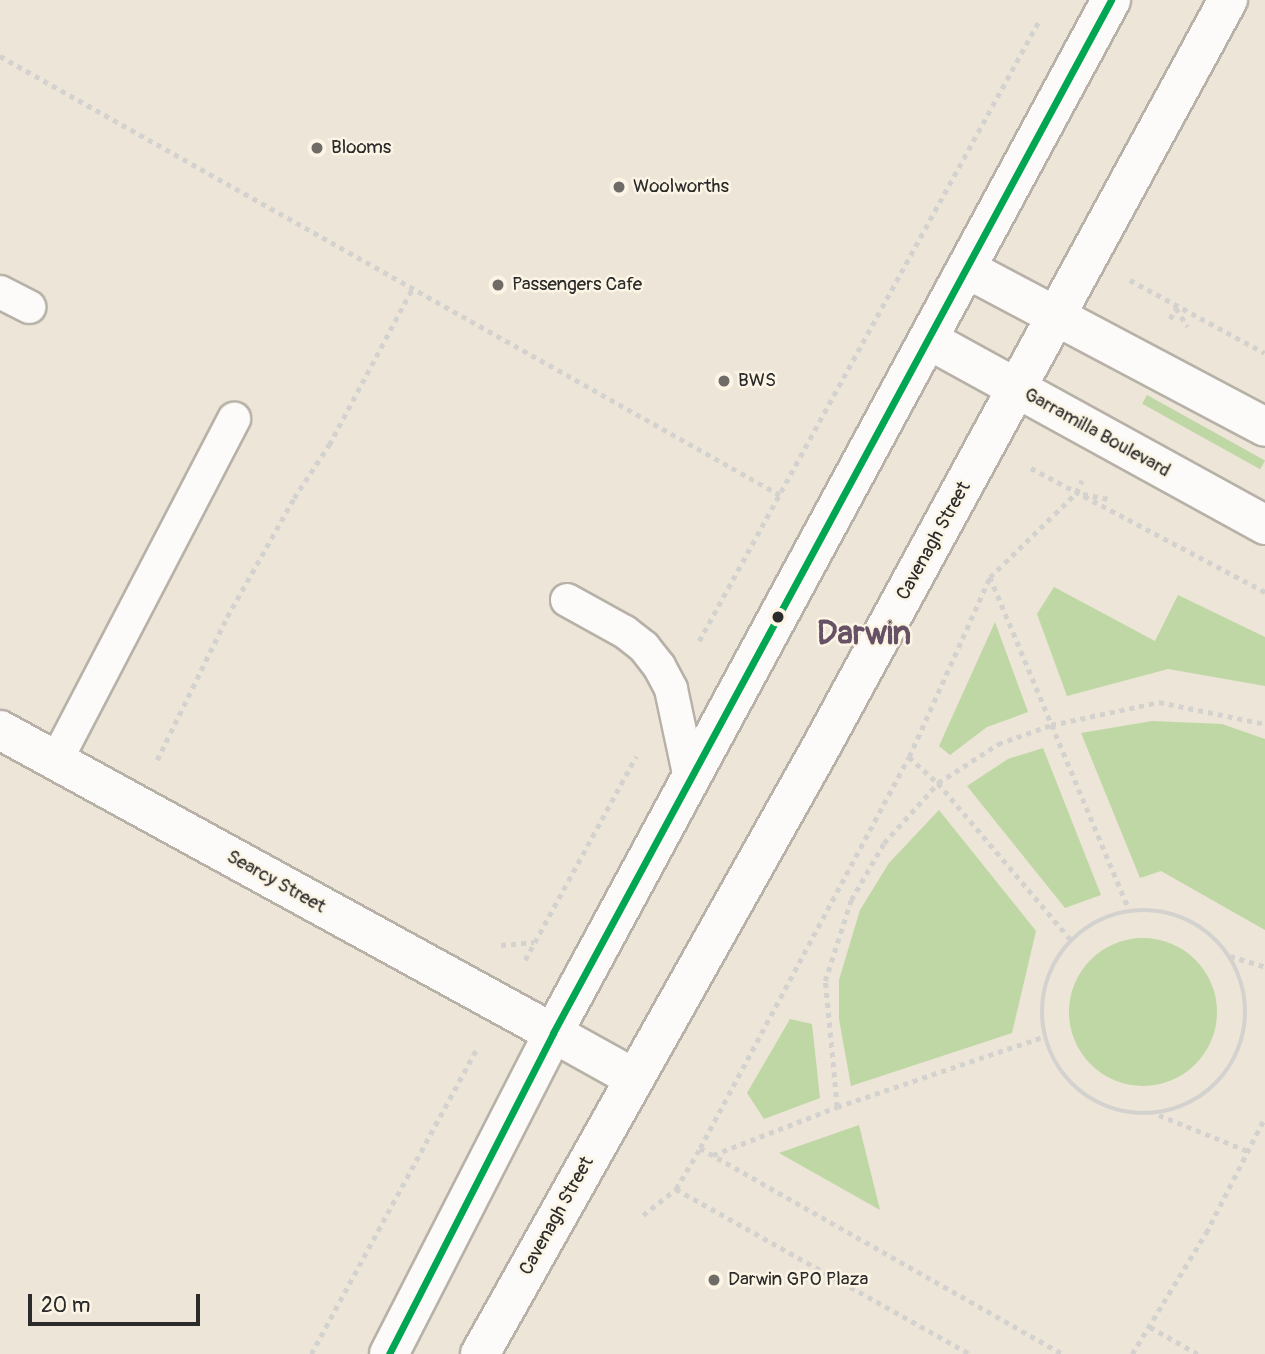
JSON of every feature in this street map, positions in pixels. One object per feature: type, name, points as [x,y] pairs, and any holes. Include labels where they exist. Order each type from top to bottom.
[{"type":"street","points":[[389,1354],[553,1033],[691,783],[1111,0]]},
{"type":"street","name":"Cavenagh Street","points":[[480,1354],[821,747],[1228,0]]},
{"type":"street","points":[[967,269],[1265,427]]},
{"type":"street","name":"Garramilla Boulevard","points":[[929,340],[1265,525]]},
{"type":"street","name":"Searcy Street","points":[[0,730],[553,1033]]},
{"type":"street","points":[[553,1033],[634,1078]]},
{"type":"lane","points":[[0,292],[29,307]]},
{"type":"lane","points":[[56,761],[234,419]]},
{"type":"lane","points":[[567,600],[625,632],[644,648],[659,666],[671,689],[691,783]]},
{"type":"path","points":[[0,56],[830,523]]},
{"type":"path","points":[[155,764],[227,617],[294,498],[329,445],[413,287]]},
{"type":"path","points":[[1176,307],[1265,352]]},
{"type":"path","points":[[643,1215],[676,1189],[699,1148],[909,757],[990,576],[1076,493],[1265,592]]},
{"type":"path","points":[[990,576],[1130,911]]},
{"type":"path","points":[[837,1107],[825,981],[851,900],[884,843],[938,783],[998,744],[1051,725],[1158,702],[1265,724]]},
{"type":"path","points":[[909,757],[938,783],[1071,940]]},
{"type":"path","points":[[1158,1115],[1191,1104],[1219,1084],[1238,1055],[1246,1022],[1244,988],[1230,956],[1208,931],[1179,915],[1146,909],[1113,914],[1083,928],[1060,952],[1045,982],[1041,1015],[1048,1049],[1066,1079],[1092,1101],[1124,1114],[1158,1115],[1248,1151]]},
{"type":"path","points":[[1230,956],[1265,967]]},
{"type":"path","points":[[712,1155],[837,1107],[1045,1036]]},
{"type":"path","points":[[1132,1354],[1206,1233],[1265,1117]]},
{"type":"path","points":[[699,1148],[1063,1354]]},
{"type":"path","points":[[676,1189],[970,1354]]},
{"type":"path","points":[[1150,1327],[1198,1354]]},
{"type":"green space","points":[[1147,395],[1265,460],[1260,469],[1142,404]]},
{"type":"green space","points":[[1054,587],[1155,641],[1178,595],[1265,637],[1265,686],[1168,669],[1067,696],[1037,614]]},
{"type":"green space","points":[[995,622],[1028,712],[987,727],[950,755],[939,746]]},
{"type":"green space","points":[[1152,721],[1222,724],[1265,739],[1265,930],[1161,871],[1140,878],[1081,733]]},
{"type":"green space","points":[[1043,748],[1101,895],[1065,908],[967,786],[1008,759]]},
{"type":"green space","points":[[939,810],[1036,931],[1012,1033],[851,1086],[839,1019],[839,980],[860,910],[889,863]]},
{"type":"green space","points":[[1143,938],[1171,944],[1195,960],[1211,984],[1217,1012],[1211,1040],[1195,1064],[1171,1080],[1143,1086],[1115,1080],[1091,1064],[1075,1040],[1069,1012],[1075,984],[1091,960],[1115,944]]},
{"type":"green space","points":[[790,1019],[812,1024],[820,1098],[764,1119],[747,1093]]},
{"type":"green space","points":[[859,1125],[880,1210],[779,1153]]},
{"type":"transit line","points":[[389,1354],[553,1033],[1111,0]]},
{"type":"place","name":"Blooms","points":[[317,148]]},
{"type":"place","name":"Woolworths","points":[[619,187]]},
{"type":"place","name":"Passengers Cafe","points":[[498,285]]},
{"type":"place","name":"BWS","points":[[724,381]]},
{"type":"place","name":"Darwin GPO Plaza","points":[[714,1280]]},
{"type":"district","name":"Darwin","points":[[864,634]]}]
